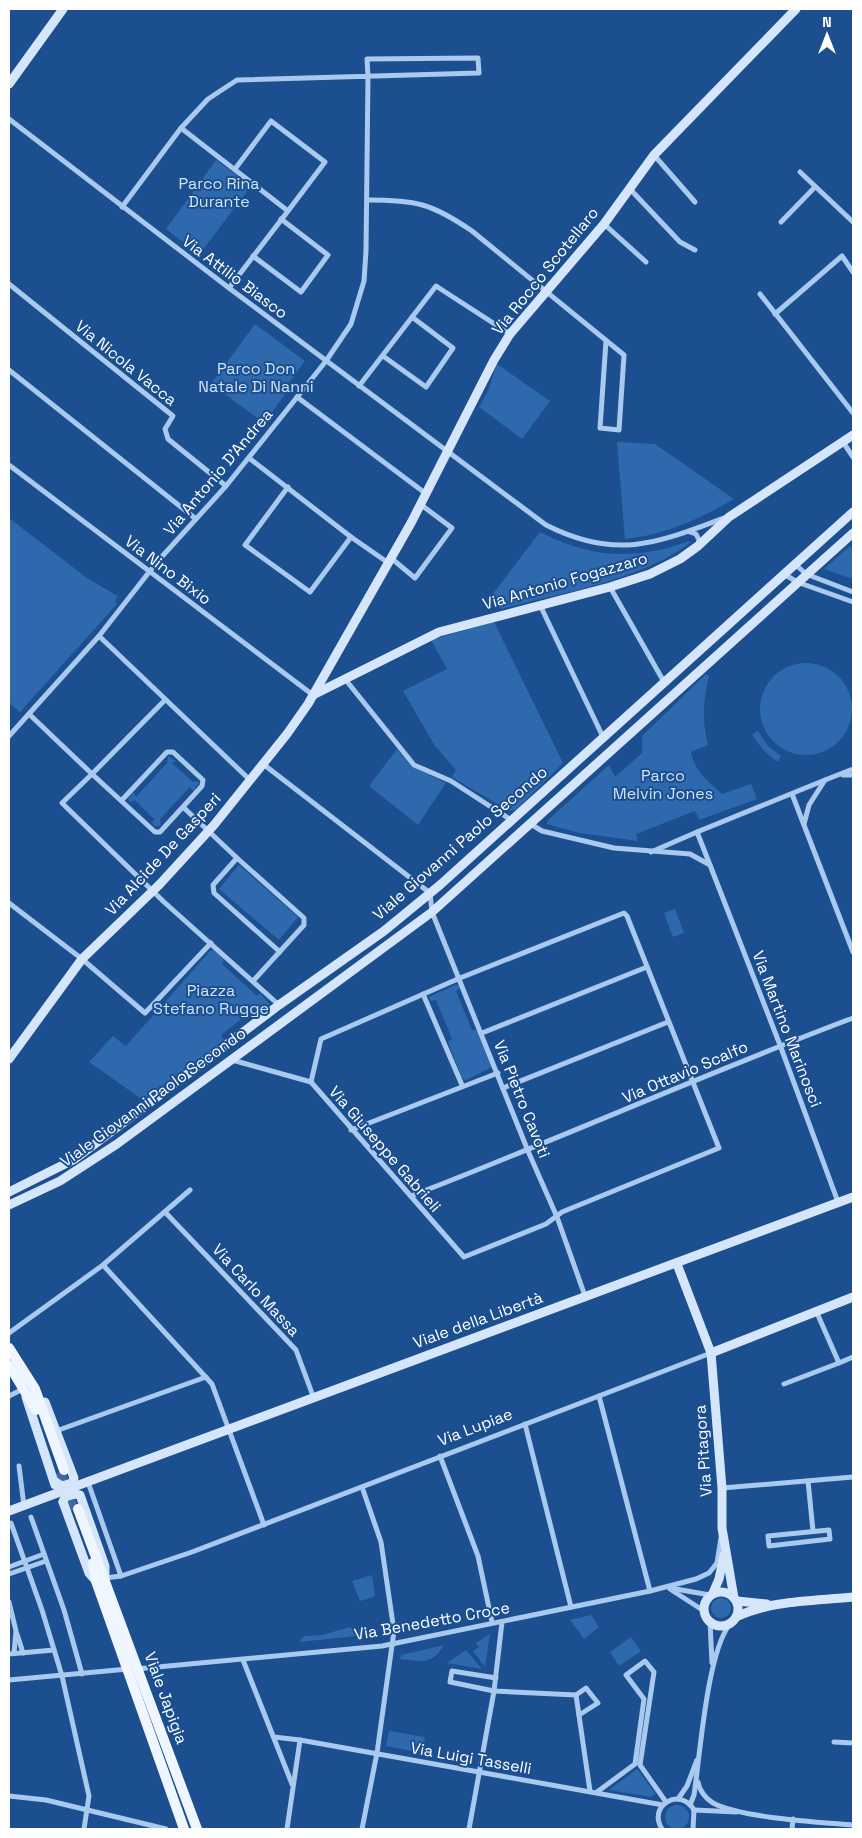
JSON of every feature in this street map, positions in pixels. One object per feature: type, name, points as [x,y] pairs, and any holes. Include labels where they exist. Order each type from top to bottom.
[{"type":"main road","points":[[9,84],[63,9]]},
{"type":"main road","name":"Via Rocco Scotellaro","points":[[313,695],[448,452],[494,360],[510,334],[604,224],[654,155],[796,9]]},
{"type":"main road","name":"Via Antonio Fogazzaro","points":[[346,680],[439,632],[610,587],[650,574],[680,559],[698,546],[729,516],[853,435]]},
{"type":"main road","name":"Viale Giovanni Paolo Secondo","points":[[9,1192],[76,1158],[279,1005],[384,931],[430,893],[853,512]]},
{"type":"main road","name":"Viale Giovanni Paolo Secondo","points":[[9,1205],[66,1178],[117,1144],[432,912],[797,582],[852,537]]},
{"type":"main road","points":[[313,695],[346,680]]},
{"type":"main road","name":"Via Alcide De Gasperi","points":[[10,1055],[82,959],[153,891],[207,831],[287,734],[313,695]]},
{"type":"main road","points":[[279,1005],[289,1017]]},
{"type":"main road","points":[[109,1134],[117,1144]]},
{"type":"main road","points":[[9,1184],[33,1180]]},
{"type":"main road","name":"Viale della Libertà","points":[[9,1511],[87,1484],[313,1396],[677,1264],[853,1197]]},
{"type":"main road","name":"Via Pitagora","points":[[677,1264],[711,1353],[722,1488],[722,1528],[736,1599],[733,1620]]},
{"type":"main road","name":"Via Lupiae","points":[[711,1353],[853,1297]]},
{"type":"main road","points":[[9,1348],[63,1474],[87,1484],[78,1506]]},
{"type":"main road","points":[[9,1365],[28,1391],[63,1474]]},
{"type":"main road","points":[[28,1391],[42,1396],[56,1431],[63,1474],[51,1496],[63,1502],[65,1497],[79,1494],[78,1506]]},
{"type":"main road","name":"Viale Japigia","points":[[63,1502],[89,1572],[100,1579],[139,1669],[197,1829]]},
{"type":"main road","name":"Viale Japigia","points":[[78,1506],[99,1568],[100,1579],[126,1670],[184,1829]]},
{"type":"main road","name":"Via Pitagora","points":[[710,1622],[704,1611],[706,1600],[720,1579],[725,1548]]},
{"type":"main road","points":[[711,1594],[724,1592],[736,1599],[785,1604]]},
{"type":"main road","points":[[710,1622],[720,1626],[746,1612],[785,1604],[853,1597]]},
{"type":"street","points":[[122,207],[181,128],[208,99],[237,80],[479,73],[478,58],[368,59],[368,76]]},
{"type":"street","name":"Via Antonio D'Andrea","points":[[9,736],[99,636],[150,572],[226,486],[326,361],[351,324],[359,303],[364,281],[368,76]]},
{"type":"street","name":"Via Attilio Biasco","points":[[9,119],[228,288],[546,525],[584,541],[608,545],[642,545],[689,532],[729,516]]},
{"type":"street","points":[[228,288],[324,162],[272,121],[235,169]]},
{"type":"street","points":[[181,128],[288,211]]},
{"type":"street","points":[[654,155],[695,202]]},
{"type":"street","points":[[800,172],[853,222]]},
{"type":"street","points":[[781,222],[815,187]]},
{"type":"street","points":[[629,188],[680,242],[695,250]]},
{"type":"street","points":[[367,200],[409,201],[428,205],[448,214],[472,231],[624,355],[619,430],[600,428],[606,341]]},
{"type":"street","points":[[253,256],[301,292],[328,255],[281,220]]},
{"type":"street","points":[[604,224],[646,262]]},
{"type":"street","points":[[775,314],[842,256],[853,272]]},
{"type":"street","name":"Via Nicola Vacca","points":[[9,284],[173,416],[167,424],[166,436],[168,439],[226,486]]},
{"type":"street","points":[[359,386],[436,286],[510,334]]},
{"type":"street","points":[[760,294],[853,413]]},
{"type":"street","points":[[383,356],[426,387],[453,348],[412,317]]},
{"type":"street","points":[[9,370],[196,519]]},
{"type":"street","points":[[297,397],[425,493]]},
{"type":"street","points":[[843,442],[853,457]]},
{"type":"street","points":[[249,458],[351,537],[415,578],[452,528],[419,504]]},
{"type":"street","name":"Via Nino Bixio","points":[[9,465],[313,695]]},
{"type":"street","points":[[288,487],[245,545],[310,592],[351,537]]},
{"type":"street","points":[[689,532],[696,534],[699,540],[698,546]]},
{"type":"street","points":[[795,564],[806,574],[853,592]]},
{"type":"street","points":[[784,574],[797,582],[853,602]]},
{"type":"street","points":[[610,587],[664,682]]},
{"type":"street","points":[[540,605],[603,737]]},
{"type":"street","points":[[99,636],[250,780]]},
{"type":"street","points":[[346,680],[414,765],[451,781],[511,820]]},
{"type":"street","points":[[165,700],[62,803],[153,891],[279,1005]]},
{"type":"street","points":[[29,714],[155,832],[160,832],[202,786],[203,780],[173,752],[166,752],[122,800]]},
{"type":"street","points":[[262,764],[430,893]]},
{"type":"street","points":[[649,852],[853,769]]},
{"type":"street","points":[[840,774],[853,775]]},
{"type":"street","points":[[804,825],[809,806],[825,780]]},
{"type":"street","points":[[792,794],[853,952]]},
{"type":"street","points":[[183,807],[304,918],[304,925],[253,981]]},
{"type":"street","points":[[529,823],[542,832],[571,840],[649,852],[690,854],[710,865]]},
{"type":"street","name":"Via Martino Marinosci","points":[[697,832],[780,1045],[838,1202]]},
{"type":"street","points":[[237,858],[213,885],[214,893],[280,952]]},
{"type":"street","name":"Via Pietro Cavoti","points":[[430,893],[432,912],[528,1151],[557,1217],[586,1296]]},
{"type":"street","points":[[9,904],[82,959],[145,1013],[211,943]]},
{"type":"street","name":"Via Giuseppe Gabrieli","points":[[557,1217],[546,1224],[464,1257],[311,1082],[321,1039],[460,978],[624,913],[628,916],[647,968]]},
{"type":"street","points":[[482,1033],[647,968],[718,1148],[562,1212],[557,1217]]},
{"type":"street","points":[[423,994],[462,1085]]},
{"type":"street","name":"Via Ottavio Scalfo","points":[[411,1196],[528,1151],[780,1045],[853,1018]]},
{"type":"street","points":[[504,1088],[668,1022]]},
{"type":"street","points":[[232,1060],[311,1082]]},
{"type":"street","points":[[351,1130],[462,1085],[498,1073]]},
{"type":"street","points":[[9,1333],[103,1265],[190,1190]]},
{"type":"street","name":"Via Carlo Massa","points":[[165,1212],[296,1350],[313,1396]]},
{"type":"street","points":[[103,1265],[212,1384],[264,1525]]},
{"type":"street","points":[[817,1312],[839,1363]]},
{"type":"street","name":"Via Lupiae","points":[[100,1579],[121,1576],[264,1525],[711,1353]]},
{"type":"street","points":[[784,1384],[853,1357]]},
{"type":"street","points":[[56,1431],[206,1377]]},
{"type":"street","points":[[9,1396],[28,1391]]},
{"type":"street","points":[[599,1396],[650,1591]]},
{"type":"street","points":[[525,1424],[571,1607]]},
{"type":"street","points":[[440,1456],[478,1556],[492,1622]]},
{"type":"street","points":[[19,1466],[24,1506]]},
{"type":"street","points":[[722,1488],[853,1477]]},
{"type":"street","points":[[808,1481],[813,1532]]},
{"type":"street","points":[[87,1484],[121,1576]]},
{"type":"street","points":[[362,1487],[381,1542],[394,1631],[377,1753],[362,1829]]},
{"type":"street","points":[[31,1518],[67,1619],[82,1674]]},
{"type":"street","points":[[11,1523],[26,1561],[62,1676],[89,1796],[84,1829]]},
{"type":"street","name":"Via Benedetto Croce","points":[[9,1680],[243,1660],[393,1644],[492,1622],[502,1622],[667,1588],[709,1573],[717,1563],[722,1528]]},
{"type":"street","points":[[829,1530],[830,1539],[769,1546],[768,1536],[813,1532],[829,1530]]},
{"type":"street","points":[[9,1567],[44,1554]]},
{"type":"street","points":[[9,1574],[46,1561]]},
{"type":"street","points":[[667,1588],[704,1611]]},
{"type":"street","name":"Via Benedetto Croce","points":[[667,1588],[711,1594]]},
{"type":"street","points":[[9,1602],[23,1653]]},
{"type":"street","name":"Via Pitagora","points":[[690,1804],[694,1795],[712,1670],[720,1639],[733,1620]]},
{"type":"street","points":[[469,1829],[481,1773],[496,1678],[502,1622]]},
{"type":"street","name":"Via Pitagora","points":[[710,1622],[712,1670]]},
{"type":"street","points":[[16,1631],[11,1654],[54,1650]]},
{"type":"street","points":[[243,1660],[292,1784]]},
{"type":"street","points":[[597,1792],[638,1764],[654,1672],[645,1661],[626,1675],[644,1699],[638,1764],[664,1803]]},
{"type":"street","points":[[496,1678],[452,1671],[450,1682],[494,1691],[576,1695],[586,1688],[598,1703],[579,1715]]},
{"type":"street","points":[[576,1695],[590,1791]]},
{"type":"street","name":"Via Luigi Tasselli","points":[[274,1737],[664,1803]]},
{"type":"street","points":[[287,1829],[292,1784],[300,1740]]},
{"type":"street","points":[[834,1742],[853,1743]]},
{"type":"street","name":"Via Pitagora","points":[[678,1798],[687,1786],[699,1755]]},
{"type":"street","points":[[697,1774],[698,1786],[711,1802],[742,1812],[853,1825]]},
{"type":"street","points":[[9,1796],[46,1800],[166,1829]]},
{"type":"street","points":[[662,1829],[658,1814],[664,1803],[678,1798],[690,1804],[694,1810],[692,1828]]},
{"type":"street","points":[[694,1810],[721,1813],[742,1812]]},
{"type":"street","points":[[792,1829],[793,1819]]},
{"type":"green space","name":"Parco Rina Durante","points":[[216,160],[251,186],[199,255],[166,229]]},
{"type":"green space","name":"Parco Don Natale Di Nanni","points":[[255,324],[305,361],[286,387],[289,389],[264,423],[211,384]]},
{"type":"green space","points":[[497,364],[550,401],[522,439],[479,407],[488,391]]},
{"type":"green space","points":[[617,442],[655,444],[734,499],[682,525],[654,534],[625,539]]},
{"type":"green space","points":[[9,518],[87,578],[121,598],[117,597],[115,601],[117,604],[20,712],[9,703]]},
{"type":"green space","points":[[540,532],[577,547],[613,554],[650,552],[689,541],[690,543],[669,556],[623,577],[501,609],[489,599]]},
{"type":"green space","points":[[850,546],[853,549],[853,579],[824,569]]},
{"type":"green space","points":[[494,622],[563,763],[516,810],[509,811],[452,777],[456,770],[435,746],[403,691],[447,669],[431,640]]},
{"type":"green space","points":[[806,663],[824,667],[838,677],[848,691],[852,709],[848,727],[838,741],[824,751],[806,755],[788,751],[774,741],[764,727],[760,709],[764,691],[774,677],[788,667]]},
{"type":"green space","name":"Parco Melvin Jones","points":[[706,674],[709,676],[704,702],[704,719],[708,745],[691,752],[695,765],[703,776],[722,794],[751,784],[757,799],[699,820],[695,811],[636,834],[638,841],[579,833],[547,824],[547,821],[609,765],[615,777],[642,753],[642,736]]},
{"type":"green space","points":[[758,731],[768,746],[781,756],[778,762],[754,738],[752,734]]},
{"type":"green space","points":[[397,749],[411,766],[446,783],[418,825],[369,786]]},
{"type":"green space","points":[[168,756],[176,761],[172,763],[193,782],[197,781],[199,783],[193,791],[190,787],[160,819],[161,825],[156,827],[151,822],[155,820],[135,800],[130,802],[128,799],[134,792],[136,797],[167,763]]},
{"type":"green space","points":[[239,865],[298,917],[279,940],[219,889]]},
{"type":"green space","points":[[675,909],[684,933],[673,937],[664,913]]},
{"type":"green space","name":"Piazza Stefano Rugge","points":[[211,950],[216,951],[224,960],[222,964],[257,996],[260,993],[270,1005],[257,1007],[221,1035],[224,1040],[143,1100],[89,1062],[113,1036],[126,1046]]},
{"type":"green space","points":[[457,984],[460,988],[456,991],[472,1030],[477,1030],[492,1067],[466,1080],[462,1078],[448,1042],[452,1039],[436,1000],[431,1001],[429,997]]},
{"type":"green space","points":[[372,1575],[375,1596],[360,1601],[352,1581]]},
{"type":"green space","points":[[721,1598],[728,1601],[731,1608],[728,1615],[721,1618],[714,1615],[711,1608],[714,1601]]},
{"type":"green space","points":[[591,1615],[599,1627],[584,1639],[570,1620]]},
{"type":"green space","points":[[350,1627],[358,1634],[356,1636],[299,1642],[304,1636],[322,1635]]},
{"type":"green space","points":[[490,1634],[485,1667],[473,1651],[479,1647],[476,1643]]},
{"type":"green space","points":[[631,1637],[641,1651],[619,1666],[610,1652]]},
{"type":"green space","points":[[444,1645],[440,1652],[425,1661],[400,1659],[401,1655]]},
{"type":"green space","points":[[466,1650],[482,1669],[447,1663]]},
{"type":"green space","points":[[389,1731],[425,1737],[423,1753],[386,1746]]},
{"type":"green space","points":[[637,1769],[656,1794],[651,1797],[609,1790]]},
{"type":"green space","points":[[677,1805],[682,1806],[688,1812],[688,1822],[682,1828],[677,1829],[672,1828],[666,1822],[665,1817],[666,1812],[672,1806]]},
{"type":"tunnel","points":[[60,1472],[74,1511]]}]
